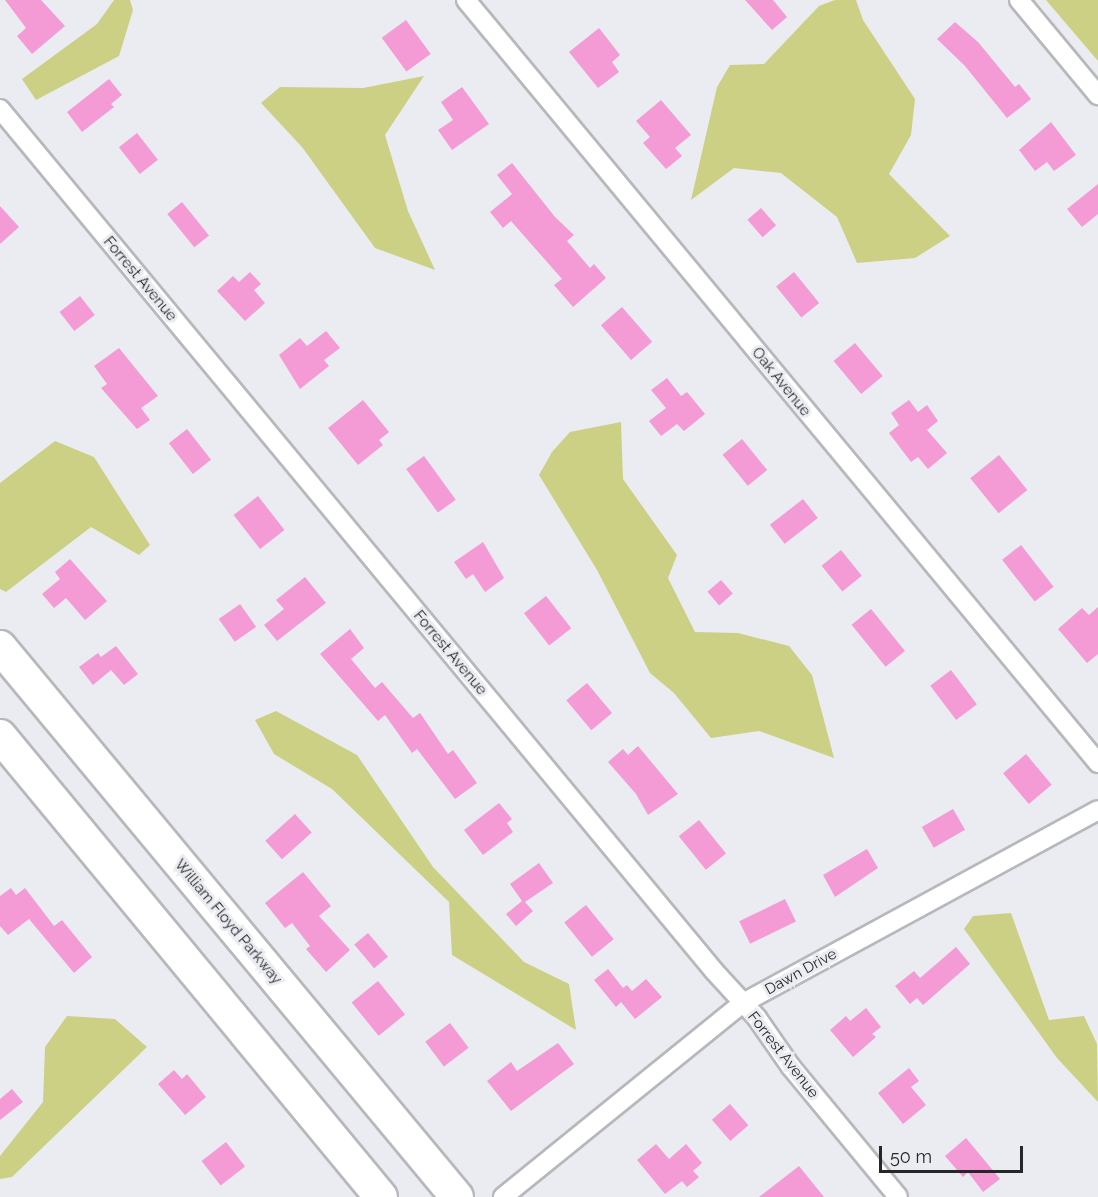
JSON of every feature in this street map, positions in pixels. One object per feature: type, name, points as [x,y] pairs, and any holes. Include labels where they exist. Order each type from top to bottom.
[{"type":"highway","name":"William Floyd Parkway","points":[[0,647],[457,1197]]},
{"type":"highway","points":[[0,736],[381,1197]]},
{"type":"street","name":"Oak Avenue","points":[[466,0],[1098,763]]},
{"type":"street","points":[[1019,0],[1098,95]]},
{"type":"street","name":"Forrest Avenue","points":[[0,109],[741,1004],[757,1018],[791,1067],[898,1197]]},
{"type":"street","name":"Dawn Drive","points":[[503,1197],[741,1004],[1098,810]]},
{"type":"green space","points":[[114,0],[130,0],[133,10],[119,56],[36,100],[22,79],[97,24]]},
{"type":"green space","points":[[835,0],[856,0],[863,20],[915,99],[911,135],[889,174],[950,236],[915,258],[857,263],[837,217],[781,173],[734,168],[691,200],[717,87],[730,65],[764,64],[819,6]]},
{"type":"green space","points":[[1046,0],[1098,0],[1098,61]]},
{"type":"green space","points":[[424,76],[385,135],[408,211],[435,270],[375,248],[302,147],[261,103],[280,87],[363,88]]},
{"type":"green space","points":[[621,422],[623,479],[677,555],[668,578],[695,632],[738,633],[789,646],[812,675],[834,758],[759,731],[711,738],[674,693],[650,673],[597,570],[539,475],[552,452],[570,432]]},
{"type":"green space","points":[[55,441],[94,457],[150,545],[139,555],[91,527],[6,592],[0,589],[0,483]]},
{"type":"green space","points":[[276,711],[357,755],[433,867],[524,962],[569,984],[576,1030],[452,955],[449,902],[332,789],[274,754],[255,720]]},
{"type":"green space","points":[[1011,913],[1049,1020],[1084,1016],[1097,1044],[1098,1102],[1057,1058],[964,929],[973,916]]},
{"type":"green space","points":[[67,1016],[115,1019],[147,1047],[12,1177],[0,1179],[0,1156],[43,1102],[45,1047]]},
{"type":"building","points":[[5,0],[41,0],[65,26],[32,54],[17,36],[26,28]]},
{"type":"building","points":[[745,0],[773,0],[787,17],[772,30]]},
{"type":"building","points":[[406,20],[431,54],[406,72],[382,38]]},
{"type":"building","points":[[955,22],[978,42],[1015,87],[1019,84],[1031,99],[1007,118],[965,66],[937,39]]},
{"type":"building","points":[[599,28],[620,55],[612,62],[619,72],[598,88],[569,52]]},
{"type":"building","points":[[109,79],[122,95],[111,104],[114,107],[82,132],[67,112]]},
{"type":"building","points":[[462,87],[489,124],[452,150],[438,130],[453,120],[441,102]]},
{"type":"building","points":[[661,100],[691,135],[675,148],[682,156],[666,169],[643,143],[650,137],[636,121]]},
{"type":"building","points":[[1051,122],[1076,155],[1054,171],[1047,162],[1035,171],[1019,150]]},
{"type":"building","points":[[137,133],[158,160],[140,174],[119,147]]},
{"type":"building","points":[[512,163],[555,217],[574,235],[567,241],[590,268],[594,264],[606,278],[573,307],[554,285],[562,279],[511,221],[503,228],[490,212],[512,194],[497,175]]},
{"type":"building","points":[[1098,184],[1098,214],[1082,227],[1067,209]]},
{"type":"building","points":[[182,202],[209,235],[194,247],[167,214]]},
{"type":"building","points":[[0,206],[19,227],[0,244]]},
{"type":"building","points":[[761,208],[776,225],[763,237],[747,220]]},
{"type":"building","points":[[250,272],[261,284],[254,290],[265,303],[245,321],[217,291],[233,276],[239,282]]},
{"type":"building","points":[[794,272],[819,303],[801,318],[776,286]]},
{"type":"building","points":[[80,296],[95,315],[74,331],[60,312]]},
{"type":"building","points":[[622,307],[652,342],[631,360],[601,325]]},
{"type":"building","points":[[326,331],[340,348],[324,360],[329,366],[300,389],[279,355],[300,338],[307,346]]},
{"type":"building","points":[[855,343],[883,376],[861,394],[834,361]]},
{"type":"building","points":[[119,348],[158,396],[141,408],[150,420],[137,429],[101,388],[107,384],[94,366]]},
{"type":"building","points":[[667,378],[681,396],[687,392],[705,414],[684,431],[677,424],[661,436],[649,421],[666,408],[651,390]]},
{"type":"building","points":[[363,400],[389,432],[379,440],[383,445],[358,465],[328,428]]},
{"type":"building","points":[[909,400],[918,412],[927,405],[938,421],[927,430],[947,453],[928,469],[918,457],[911,462],[889,433],[899,425],[891,413]]},
{"type":"building","points":[[187,429],[211,460],[193,474],[169,443]]},
{"type":"building","points":[[742,439],[767,470],[748,486],[723,455]]},
{"type":"building","points":[[999,455],[1027,490],[999,513],[970,478]]},
{"type":"building","points":[[424,456],[456,500],[438,513],[406,469]]},
{"type":"building","points":[[258,496],[284,530],[260,549],[234,515]]},
{"type":"building","points":[[803,499],[818,518],[785,544],[770,525]]},
{"type":"building","points":[[483,542],[504,578],[485,592],[473,574],[466,579],[454,562]]},
{"type":"building","points":[[1021,545],[1054,587],[1035,602],[1002,560]]},
{"type":"building","points":[[841,550],[862,576],[842,591],[822,566]]},
{"type":"building","points":[[70,559],[107,601],[85,620],[66,598],[54,608],[42,594],[60,579],[55,572]]},
{"type":"building","points":[[305,577],[326,603],[277,641],[264,625],[284,609],[276,600]]},
{"type":"building","points":[[721,580],[733,594],[719,605],[707,592]]},
{"type":"building","points":[[546,596],[571,628],[549,646],[524,613]]},
{"type":"building","points":[[240,604],[256,627],[235,642],[219,619]]},
{"type":"building","points":[[1098,607],[1098,654],[1087,663],[1058,629],[1082,608],[1089,615]]},
{"type":"building","points":[[871,609],[905,651],[886,667],[852,625]]},
{"type":"building","points":[[350,629],[364,648],[351,659],[375,688],[382,682],[413,718],[420,713],[448,754],[453,750],[477,783],[455,799],[417,749],[412,753],[385,715],[378,721],[320,654]]},
{"type":"building","points":[[116,646],[138,674],[124,685],[111,670],[93,685],[79,667],[98,653],[101,657]]},
{"type":"building","points":[[951,670],[977,704],[956,720],[930,686]]},
{"type":"building","points":[[587,683],[612,713],[591,730],[566,700]]},
{"type":"building","points":[[638,746],[678,794],[648,815],[636,794],[608,762],[623,749],[628,755]]},
{"type":"building","points":[[1026,754],[1052,785],[1029,804],[1003,773]]},
{"type":"building","points":[[499,803],[512,819],[507,823],[513,832],[483,855],[464,830]]},
{"type":"building","points":[[953,809],[965,830],[934,848],[922,827]]},
{"type":"building","points":[[295,814],[312,833],[282,859],[265,841]]},
{"type":"building","points":[[699,820],[726,853],[706,870],[679,836]]},
{"type":"building","points":[[867,849],[878,868],[835,897],[823,875]]},
{"type":"building","points":[[539,863],[553,883],[525,902],[533,911],[516,926],[506,914],[522,901],[510,884]]},
{"type":"building","points":[[303,872],[331,906],[319,916],[350,950],[326,972],[306,949],[310,946],[292,923],[285,928],[265,903]]},
{"type":"building","points":[[11,888],[16,895],[25,888],[54,926],[62,920],[92,957],[74,973],[29,919],[8,935],[0,926],[0,896]]},
{"type":"building","points":[[785,899],[796,921],[750,944],[739,921]]},
{"type":"building","points":[[586,905],[614,939],[592,957],[564,923]]},
{"type":"building","points":[[368,933],[388,957],[374,968],[354,945]]},
{"type":"building","points":[[956,947],[970,964],[923,1005],[917,998],[910,1004],[895,986],[914,971],[920,978]]},
{"type":"building","points":[[608,969],[623,988],[627,985],[632,991],[646,979],[662,997],[635,1019],[621,1002],[616,1007],[594,980]]},
{"type":"building","points":[[378,981],[405,1014],[379,1036],[352,1002]]},
{"type":"building","points":[[866,1008],[881,1027],[872,1034],[876,1037],[853,1057],[830,1030],[846,1016],[850,1021]]},
{"type":"building","points":[[450,1023],[469,1048],[444,1066],[425,1042]]},
{"type":"building","points":[[558,1043],[574,1064],[511,1111],[487,1081],[511,1062],[517,1071]]},
{"type":"building","points":[[909,1068],[919,1081],[911,1087],[926,1105],[903,1124],[878,1093]]},
{"type":"building","points":[[174,1070],[182,1079],[187,1074],[206,1097],[185,1115],[158,1084]]},
{"type":"building","points":[[12,1089],[23,1102],[0,1120],[0,1099]]},
{"type":"building","points":[[730,1104],[748,1125],[730,1141],[712,1120]]},
{"type":"building","points":[[966,1138],[1000,1179],[983,1192],[968,1172],[963,1177],[945,1156]]},
{"type":"building","points":[[226,1142],[245,1166],[221,1186],[202,1161]]},
{"type":"building","points":[[656,1144],[669,1159],[686,1144],[702,1163],[693,1171],[699,1177],[687,1187],[682,1181],[665,1194],[637,1160]]},
{"type":"building","points":[[799,1166],[824,1197],[759,1197]]}]
